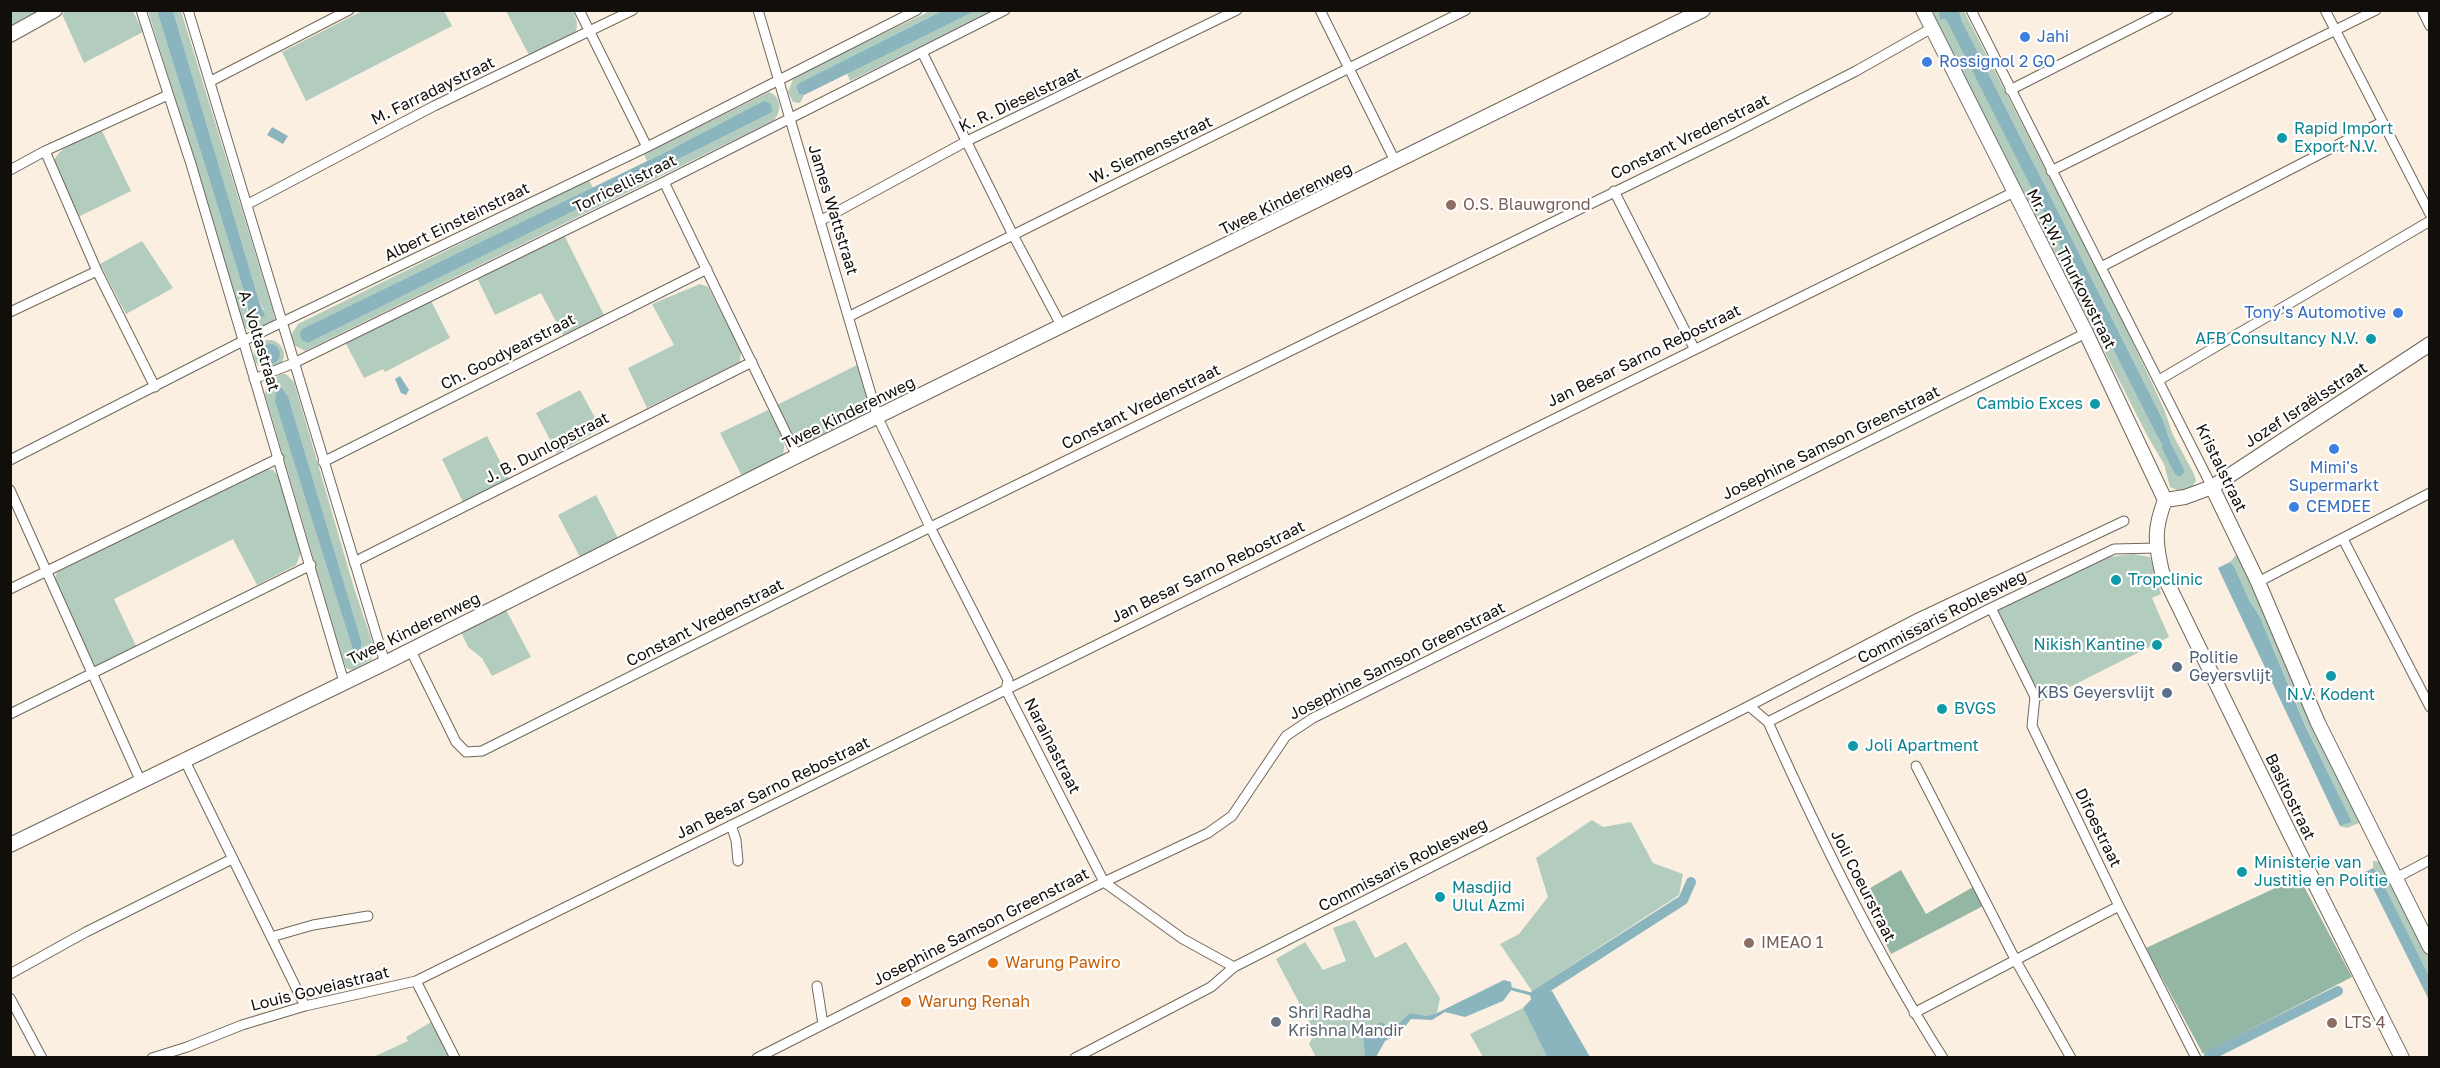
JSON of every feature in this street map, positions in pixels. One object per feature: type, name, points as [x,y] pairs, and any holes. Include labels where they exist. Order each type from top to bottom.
[{"type":"street","points":[[10,34],[55,10]]},
{"type":"street","name":"A. Voltastraat","points":[[141,10],[191,164],[344,682]]},
{"type":"street","name":"A. Voltastraat","points":[[188,10],[385,663]]},
{"type":"street","points":[[211,81],[349,10]]},
{"type":"street","points":[[579,10],[646,147]]},
{"type":"street","name":"M. Farradaystraat","points":[[248,204],[434,106],[633,10]]},
{"type":"street","name":"James Wattstraat","points":[[758,10],[878,417]]},
{"type":"street","name":"Albert Einsteinstraat","points":[[10,460],[243,341],[778,81],[903,13],[916,10]]},
{"type":"street","name":"Torricellistraat","points":[[254,379],[294,363],[664,182],[1005,10]]},
{"type":"street","name":"K. R. Dieselstraat","points":[[820,221],[967,141],[1237,10]]},
{"type":"street","points":[[1320,10],[1396,163]]},
{"type":"street","name":"W. Siemensstraat","points":[[850,316],[1466,10]]},
{"type":"street","name":"Twee Kinderenweg","points":[[10,845],[385,663],[797,456],[1703,10]]},
{"type":"street","name":"Mr. R.W. Thurkowstraat","points":[[1923,10],[2086,333],[2165,500]]},
{"type":"street","name":"Kristalstraat","points":[[1971,10],[2212,487],[2258,582],[2318,723],[2430,947]]},
{"type":"street","points":[[2010,90],[2168,10]]},
{"type":"street","points":[[2325,10],[2430,214]]},
{"type":"street","points":[[2051,171],[2376,10]]},
{"type":"street","points":[[2422,10],[2430,26]]},
{"type":"street","name":"Constant Vredenstraat","points":[[410,649],[456,742],[466,752],[482,751],[930,526],[1747,126],[1932,28]]},
{"type":"street","points":[[921,52],[1062,327]]},
{"type":"street","points":[[10,170],[45,151],[168,95]]},
{"type":"street","points":[[2101,267],[2382,122]]},
{"type":"street","points":[[45,151],[97,271],[155,387]]},
{"type":"street","points":[[664,182],[797,456]]},
{"type":"street","points":[[1614,190],[1694,348]]},
{"type":"street","name":"Jan Besar Sarno Rebostraat","points":[[417,981],[1694,348],[2014,192]]},
{"type":"street","points":[[2159,380],[2430,220]]},
{"type":"street","name":"Ch. Goodyearstraat","points":[[323,462],[707,269]]},
{"type":"street","points":[[10,312],[97,271]]},
{"type":"street","name":"Josephine Samson Greenstraat","points":[[757,1058],[1104,882],[1208,832],[1232,816],[1286,736],[1313,718],[2086,333]]},
{"type":"street","name":"Jozef Israëlsstraat","points":[[2165,500],[2184,497],[2212,487],[2430,344]]},
{"type":"street","name":"J. B. Dunlopstraat","points":[[354,562],[752,362]]},
{"type":"street","name":"Narainastraat","points":[[878,417],[1008,681],[1006,690],[1104,882],[1183,939],[1234,967]]},
{"type":"street","points":[[10,589],[279,458]]},
{"type":"street","points":[[10,490],[141,782]]},
{"type":"street","points":[[2258,582],[2430,493]]},
{"type":"street","points":[[2157,548],[2155,536],[2157,520],[2165,500]]},
{"type":"street","name":"Commissaris Roblesweg","points":[[1075,1058],[1211,987],[1234,967],[1918,618],[2124,521]]},
{"type":"street","points":[[2343,539],[2430,707]]},
{"type":"street","name":"Commissaris Roblesweg","points":[[1768,722],[1991,608],[2115,549],[2157,548]]},
{"type":"street","name":"Basitostraat","points":[[2157,548],[2162,572],[2402,1058]]},
{"type":"street","points":[[10,714],[311,565]]},
{"type":"street","name":"Difoestraat","points":[[1991,608],[2035,697],[2032,726],[2196,1058]]},
{"type":"street","points":[[1749,705],[1768,722]]},
{"type":"street","name":"Joli Coeurstraat","points":[[1768,722],[1843,882],[1914,1013],[1943,1058]]},
{"type":"street","points":[[185,761],[305,1006]]},
{"type":"street","points":[[1916,766],[2016,961],[2071,1058]]},
{"type":"street","points":[[731,825],[736,840],[738,861]]},
{"type":"street","points":[[10,974],[86,932],[232,859]]},
{"type":"street","points":[[2394,879],[2430,860]]},
{"type":"street","points":[[1914,1013],[2119,906]]},
{"type":"street","points":[[271,937],[314,925],[368,916]]},
{"type":"street","points":[[417,981],[455,1058]]},
{"type":"street","name":"Louis Goveiastraat","points":[[152,1058],[188,1047],[242,1024],[305,1006],[417,981]]},
{"type":"street","points":[[817,986],[823,1024]]},
{"type":"street","points":[[10,998],[42,1058]]},
{"type":"green space","points":[[69,10],[133,11],[143,32],[84,63],[62,14]]},
{"type":"green space","points":[[11,11],[50,11],[11,31]]},
{"type":"green space","points":[[148,11],[157,11],[248,304],[247,311],[264,310],[259,301],[173,11],[181,11],[273,311],[275,321],[252,332],[243,326]]},
{"type":"green space","points":[[362,11],[444,11],[452,26],[306,101],[282,52]]},
{"type":"green space","points":[[506,11],[573,11],[577,29],[574,36],[530,57]]},
{"type":"green space","points":[[930,11],[942,11],[799,83],[796,87],[799,94],[804,95],[800,103],[793,102],[788,92],[794,77]]},
{"type":"green space","points":[[975,11],[993,11],[850,81],[847,73]]},
{"type":"green space","points":[[1931,11],[1939,11],[1946,18],[2156,434],[2171,460],[2176,459],[2163,420],[1962,21],[1959,11],[1964,11],[2120,315],[2164,409],[2173,435],[2194,474],[2196,481],[2184,493],[2170,487],[2164,464],[2148,437]]},
{"type":"green space","points":[[769,92],[776,97],[779,105],[778,113],[773,121],[305,351],[294,345],[291,335],[298,324],[589,180],[593,188],[302,329],[308,343],[769,114],[773,111],[674,148],[647,161],[644,154]]},
{"type":"green space","points":[[102,131],[131,191],[78,217],[53,165],[60,152]]},
{"type":"green space","points":[[564,235],[604,315],[563,335],[541,293],[495,315],[477,278]]},
{"type":"green space","points":[[142,241],[173,288],[126,314],[100,264]]},
{"type":"green space","points":[[700,284],[708,287],[741,350],[740,362],[647,408],[628,368],[674,345],[652,304]]},
{"type":"green space","points":[[430,299],[450,338],[385,372],[383,369],[364,378],[345,342]]},
{"type":"green space","points":[[269,340],[280,344],[284,355],[280,366],[269,370],[258,366],[254,355],[258,344]]},
{"type":"green space","points":[[857,365],[867,394],[863,413],[858,419],[808,444],[797,443],[792,438],[777,405]]},
{"type":"green space","points":[[282,374],[286,374],[294,382],[354,588],[374,647],[371,660],[352,670],[346,668],[342,656],[265,394],[268,384]],"holes":[[[284,391],[362,649],[356,653],[353,650],[336,595]]]},
{"type":"green space","points":[[580,390],[601,429],[557,453],[536,413]]},
{"type":"green space","points":[[768,410],[784,443],[783,455],[742,476],[720,433]]},
{"type":"green space","points":[[487,436],[509,479],[463,502],[442,459]]},
{"type":"green space","points":[[268,469],[273,470],[279,477],[301,552],[296,565],[257,585],[233,539],[114,599],[136,646],[95,666],[91,663],[54,580],[58,570]]},
{"type":"green space","points":[[596,495],[618,538],[580,557],[558,515]]},
{"type":"green space","points":[[2133,554],[2150,557],[2161,594],[2152,598],[2169,637],[2038,703],[2039,695],[1998,610],[2109,557]]},
{"type":"green space","points":[[2237,554],[2274,627],[2360,819],[2359,823],[2347,828],[2340,826],[2352,822],[2305,724],[2260,617],[2230,562]]},
{"type":"green space","points":[[506,610],[531,657],[492,676],[482,658],[468,647],[461,632]]},
{"type":"green space","points":[[1592,820],[1603,827],[1631,822],[1653,863],[1683,874],[1679,895],[1532,991],[1500,944],[1519,934],[1548,897],[1536,858]]},
{"type":"green space","points":[[2373,861],[2382,862],[2429,957],[2429,976],[2378,873],[2373,868]]},
{"type":"green space","points":[[1901,870],[1926,914],[1973,887],[1983,906],[1891,954],[1860,894]]},
{"type":"green space","points":[[2299,877],[2352,977],[2203,1054],[2146,948]]},
{"type":"green space","points":[[1355,920],[1375,958],[1406,942],[1440,998],[1437,1013],[1427,1016],[1410,1013],[1364,1057],[1316,1057],[1309,1044],[1315,1033],[1276,959],[1305,942],[1323,970],[1346,961],[1333,928]]},
{"type":"green space","points":[[1523,1008],[1547,1057],[1483,1057],[1470,1034]]},
{"type":"green space","points":[[433,1021],[450,1057],[371,1058],[408,1041],[406,1037]]},
{"type":"water","points":[[157,11],[173,11],[265,316],[251,321],[248,317],[248,304]]},
{"type":"water","points":[[942,11],[975,11],[804,95],[799,94],[796,87],[799,83]]},
{"type":"water","points":[[1939,11],[1959,11],[2163,420],[2176,459],[2171,460],[2156,434],[1946,19],[1940,19]]},
{"type":"water","points":[[764,101],[770,103],[773,111],[769,114],[308,343],[302,340],[300,335],[302,329],[674,148]]},
{"type":"water","points":[[272,127],[288,136],[283,144],[267,135]]},
{"type":"water","points":[[270,344],[277,347],[280,354],[277,361],[270,364],[263,361],[260,354],[263,347]]},
{"type":"water","points":[[400,376],[409,390],[406,395],[401,393],[395,379]]},
{"type":"water","points":[[281,387],[288,397],[362,644],[360,653],[353,650],[275,401],[277,388]]},
{"type":"water","points":[[2230,562],[2260,617],[2305,725],[2352,822],[2340,826],[2218,568]]},
{"type":"water","points":[[2373,868],[2378,873],[2429,976],[2429,1000],[2365,872]]},
{"type":"water","points":[[1504,980],[1511,982],[1512,989],[1503,1001],[1465,1017],[1445,1012],[1432,1020],[1411,1019],[1399,1034],[1385,1041],[1376,1057],[1364,1057],[1363,1034],[1381,1022],[1393,1029],[1410,1013],[1427,1016],[1437,1013]]},
{"type":"water","points":[[1552,991],[1590,1057],[1547,1057],[1523,1008],[1535,995]]},
{"type":"waterway","points":[[2167,447],[2179,471]]},
{"type":"waterway","points":[[1541,1007],[1535,995],[1683,900],[1691,882]]},
{"type":"waterway","points":[[1512,989],[1535,995]]},
{"type":"waterway","points":[[2209,1056],[2338,991]]},
{"type":"place","name":"Jahi","points":[[2025,37]]},
{"type":"place","name":"Rossignol 2 GO","points":[[1927,62]]},
{"type":"place","name":"Rapid Import Export N.V.","points":[[2282,138]]},
{"type":"place","name":"O.S. Blauwgrond","points":[[1451,205]]},
{"type":"place","name":"Tony's Automotive","points":[[2398,313]]},
{"type":"place","name":"AFB Consultancy N.V.","points":[[2371,339]]},
{"type":"place","name":"Cambio Exces","points":[[2095,404]]},
{"type":"place","name":"Mimi's Supermarkt","points":[[2334,449]]},
{"type":"place","name":"CEMDEE","points":[[2294,507]]},
{"type":"place","name":"Tropclinic","points":[[2116,580]]},
{"type":"place","name":"Nikish Kantine","points":[[2157,645]]},
{"type":"place","name":"Politie Geyersvlijt","points":[[2177,667]]},
{"type":"place","name":"N.V. Kodent","points":[[2331,676]]},
{"type":"place","name":"KBS Geyersvlijt","points":[[2167,693]]},
{"type":"place","name":"BVGS","points":[[1942,709]]},
{"type":"place","name":"Joli Apartment","points":[[1853,746]]},
{"type":"place","name":"Ministerie van Justitie en Politie","points":[[2242,872]]},
{"type":"place","name":"Masdjid Ulul Azmi","points":[[1440,897]]},
{"type":"place","name":"IMEAO 1","points":[[1749,943]]},
{"type":"place","name":"Warung Pawiro","points":[[993,963]]},
{"type":"place","name":"Warung Renah","points":[[906,1002]]},
{"type":"place","name":"Shri Radha Krishna Mandir","points":[[1276,1022]]},
{"type":"place","name":"LTS 4","points":[[2332,1023]]}]
